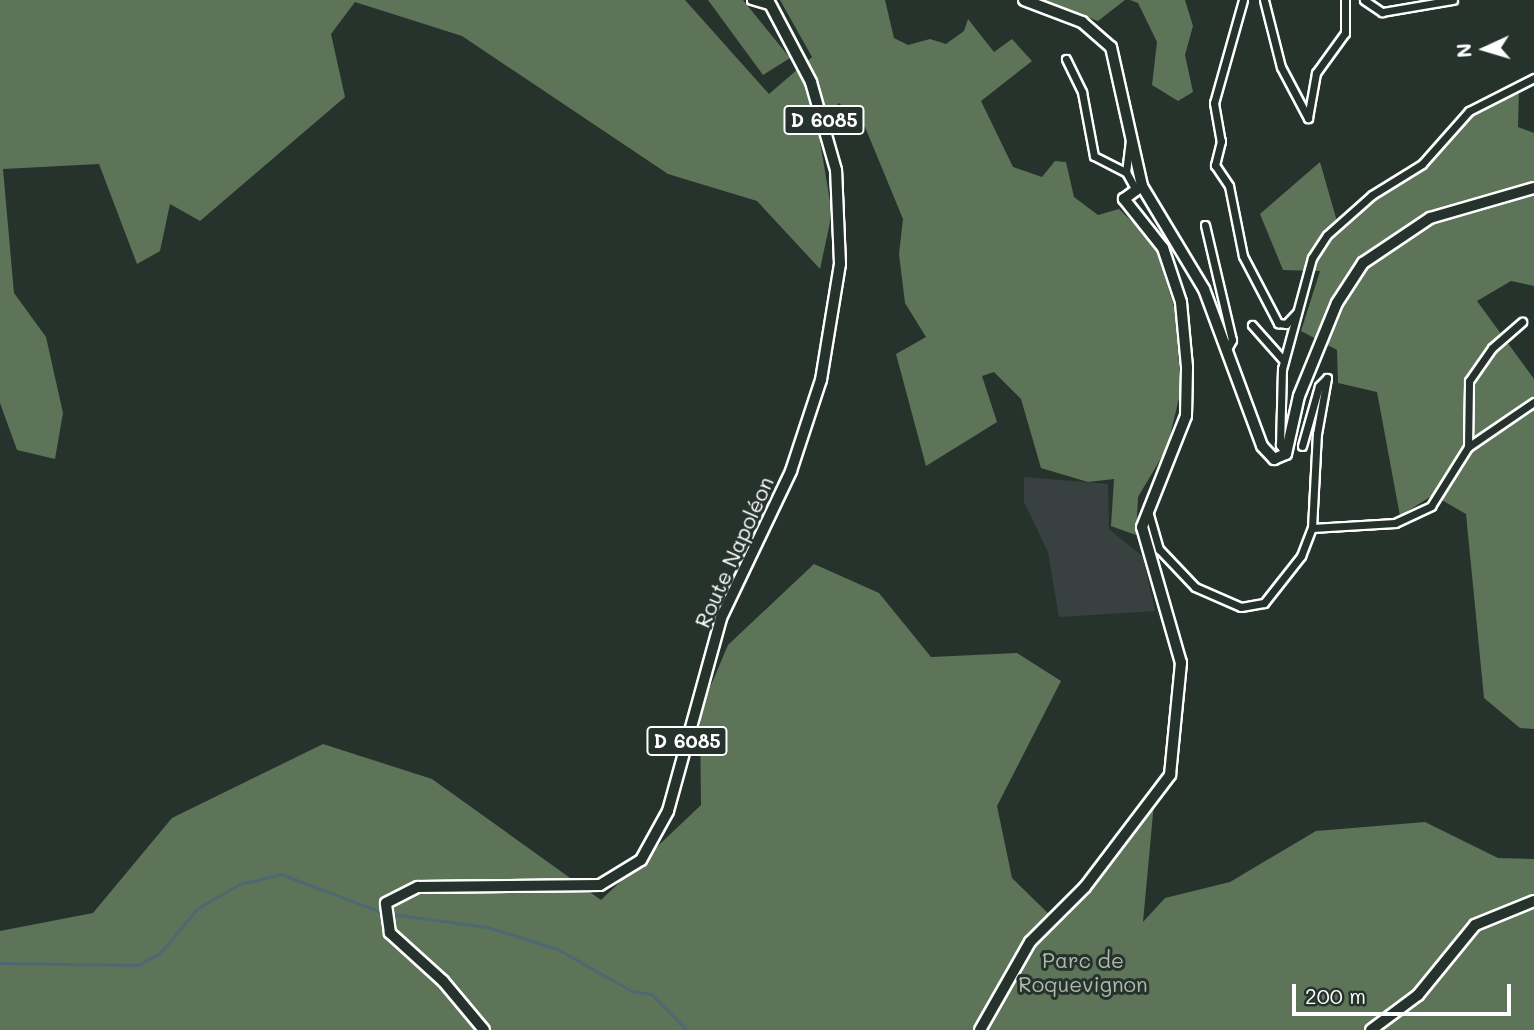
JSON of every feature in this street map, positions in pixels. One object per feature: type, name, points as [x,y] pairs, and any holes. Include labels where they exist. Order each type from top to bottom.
[{"type":"main road","points":[[1024,0],[1083,22],[1111,47],[1132,136],[1138,187],[1204,289],[1267,455],[1286,454],[1312,363],[1337,303],[1363,263],[1430,218],[1534,188]]},
{"type":"main road","name":"Route Napoléon","points":[[484,1030],[443,981],[390,933],[386,903],[418,887],[600,885],[641,860],[668,811],[721,618],[791,471],[821,380],[840,264],[836,170],[811,82],[770,3]]},
{"type":"main road","points":[[980,1030],[1030,942],[1086,887],[1170,775],[1181,663],[1144,541],[1145,508],[1179,440],[1188,389],[1181,302],[1158,238],[1126,205],[1125,194],[1138,187]]},
{"type":"main road","points":[[1371,1030],[1418,996],[1475,926],[1534,901]]},
{"type":"street","points":[[751,0],[770,3]]},
{"type":"street","points":[[1243,0],[1214,103],[1221,141],[1215,165],[1229,187],[1243,256],[1278,323],[1286,324],[1298,312]]},
{"type":"street","points":[[1264,0],[1281,67],[1301,117],[1308,118],[1316,73],[1346,33],[1345,0]]},
{"type":"street","points":[[1364,0],[1382,12],[1452,0]]},
{"type":"street","points":[[1066,59],[1082,92],[1094,156],[1126,172],[1138,187]]},
{"type":"street","points":[[1286,454],[1280,445],[1284,361],[1312,258],[1327,235],[1372,195],[1422,164],[1469,111],[1534,78]]},
{"type":"street","points":[[1126,172],[1132,136]]},
{"type":"street","points":[[1205,225],[1232,340],[1227,349]]},
{"type":"street","points":[[1468,447],[1469,382],[1482,359],[1522,323]]},
{"type":"street","points":[[1252,325],[1284,361]]},
{"type":"street","points":[[1145,508],[1159,549],[1175,569],[1195,587],[1241,607],[1270,598],[1312,528],[1317,434],[1327,378],[1319,386],[1302,446]]},
{"type":"street","points":[[1312,528],[1395,523],[1431,506],[1468,447],[1534,402]]},
{"type":"shaded area","points":[[1024,477],[1108,484],[1109,529],[1143,557],[1155,611],[1059,617],[1048,552],[1024,502]]},
{"type":"green space","points":[[0,0],[685,0],[769,94],[812,57],[780,0],[885,0],[894,38],[908,45],[930,39],[946,44],[964,31],[968,19],[994,52],[1012,39],[1032,61],[981,101],[1013,167],[1042,177],[1055,161],[1066,162],[1074,197],[1098,215],[1119,209],[1154,243],[1175,310],[1181,390],[1167,448],[1138,497],[1136,535],[1111,526],[1114,479],[1088,482],[1041,468],[1021,399],[994,372],[982,376],[997,422],[926,466],[896,354],[926,337],[905,303],[899,254],[903,219],[865,127],[839,103],[818,130],[832,213],[820,269],[757,201],[668,174],[462,36],[355,2],[331,34],[345,97],[200,221],[170,204],[160,251],[137,264],[99,164],[3,169],[14,293],[46,337],[63,413],[55,459],[17,450],[0,403]]},
{"type":"green space","points":[[708,0],[743,0],[790,58],[763,75]]},
{"type":"green space","points":[[1042,0],[1125,0],[1098,21]]},
{"type":"green space","points":[[1130,0],[1185,0],[1193,26],[1185,55],[1193,92],[1178,101],[1152,85],[1157,42],[1138,3]]},
{"type":"green space","points":[[1519,88],[1518,127],[1534,133],[1534,286],[1511,281],[1477,301],[1534,379],[1534,729],[1520,728],[1484,698],[1466,514],[1433,495],[1400,516],[1377,392],[1338,383],[1337,350],[1301,331],[1320,271],[1283,270],[1260,214],[1320,162],[1340,232],[1385,188],[1425,165],[1484,102]]},
{"type":"green space","name":"Parc de Roquevignon","points":[[814,564],[879,593],[931,657],[1017,653],[1061,681],[997,806],[1012,878],[1055,920],[1154,803],[1143,922],[1165,898],[1230,882],[1316,831],[1425,822],[1498,858],[1534,859],[1534,1030],[0,1030],[0,931],[93,913],[172,818],[323,744],[432,779],[601,900],[701,805],[700,711],[728,645]]},
{"type":"waterway","points":[[0,963],[138,965],[160,953],[197,909],[240,884],[281,874],[384,913]]},
{"type":"waterway","points":[[391,914],[487,927],[558,949],[632,991],[652,994],[687,1030]]}]
